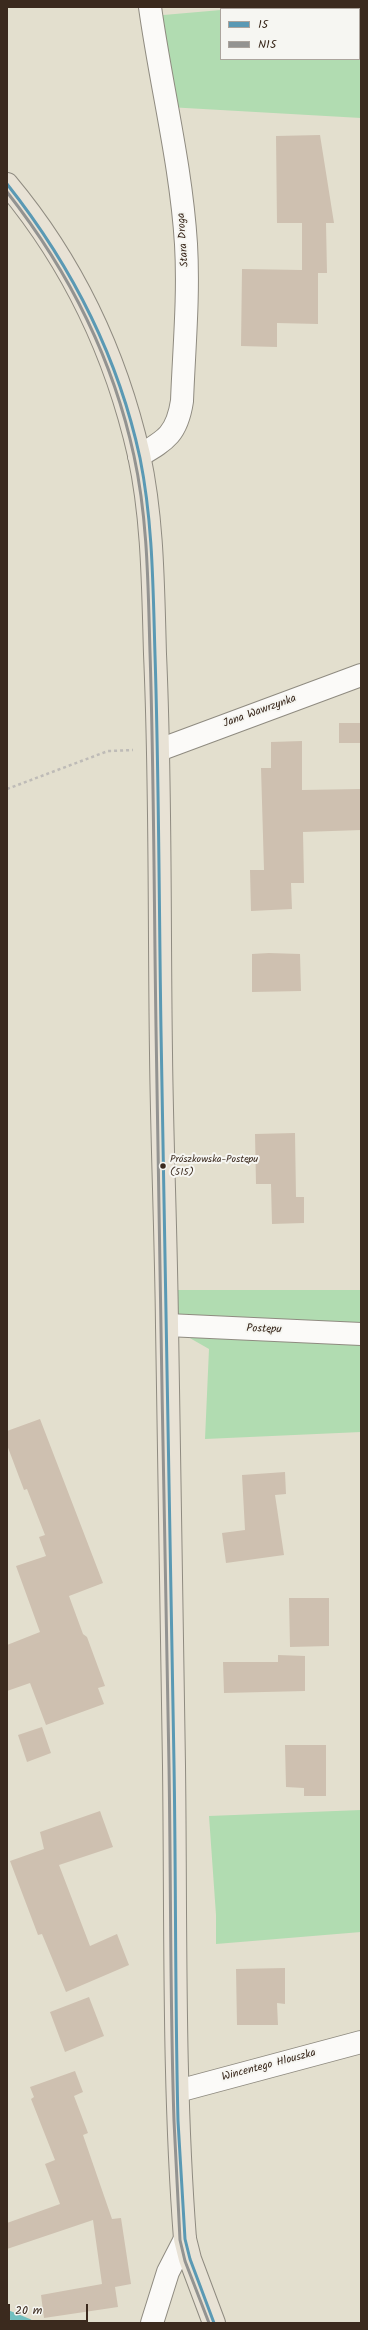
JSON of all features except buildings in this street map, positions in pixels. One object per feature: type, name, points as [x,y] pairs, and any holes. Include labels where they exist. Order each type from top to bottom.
[{"type":"main road","points":[[7,184],[34,217],[64,262],[92,317],[115,370],[139,456],[147,505],[153,562],[159,750],[161,1054],[167,1326],[178,2091],[185,2239],[190,2259],[214,2323]]},
{"type":"street","name":"Stara Droga","points":[[139,456],[164,441],[179,420],[182,402],[186,276],[186,244],[170,122],[150,7]]},
{"type":"street","name":"Jana Wawrzynka","points":[[159,750],[361,675]]},
{"type":"street","name":"Postępu","points":[[167,1326],[361,1334]]},
{"type":"street","name":"Wincentego Hlouszka","points":[[178,2091],[361,2042]]},
{"type":"street","points":[[152,2323],[168,2272],[185,2239]]},
{"type":"path","points":[[7,789],[108,751],[159,750]]},
{"type":"green space","points":[[361,7],[361,118],[168,107],[152,16],[220,10],[220,60],[360,60],[360,8],[243,8]]},
{"type":"green space","points":[[166,1290],[361,1290],[361,1432],[205,1439],[209,1349],[167,1325]]},
{"type":"green space","points":[[361,1810],[361,1932],[216,1944],[216,1915],[209,1816]]},
{"type":"waterway","points":[[7,2314],[29,2323]]},
{"type":"transit line","name":"15","points":[[7,184],[52,247],[89,313],[105,348],[131,420],[140,458],[148,507],[153,581],[157,749],[174,1764],[178,2121],[185,2239],[190,2259],[214,2323]]},
{"type":"transit line","name":"N15","points":[[7,192],[50,253],[86,317],[101,350],[125,420],[134,456],[139,480],[145,529],[149,603],[152,746],[174,2121],[180,2240],[185,2261],[209,2323]]},
{"type":"place","name":"Prószkowska-Postępu (515)","points":[[163,1166]]}]
